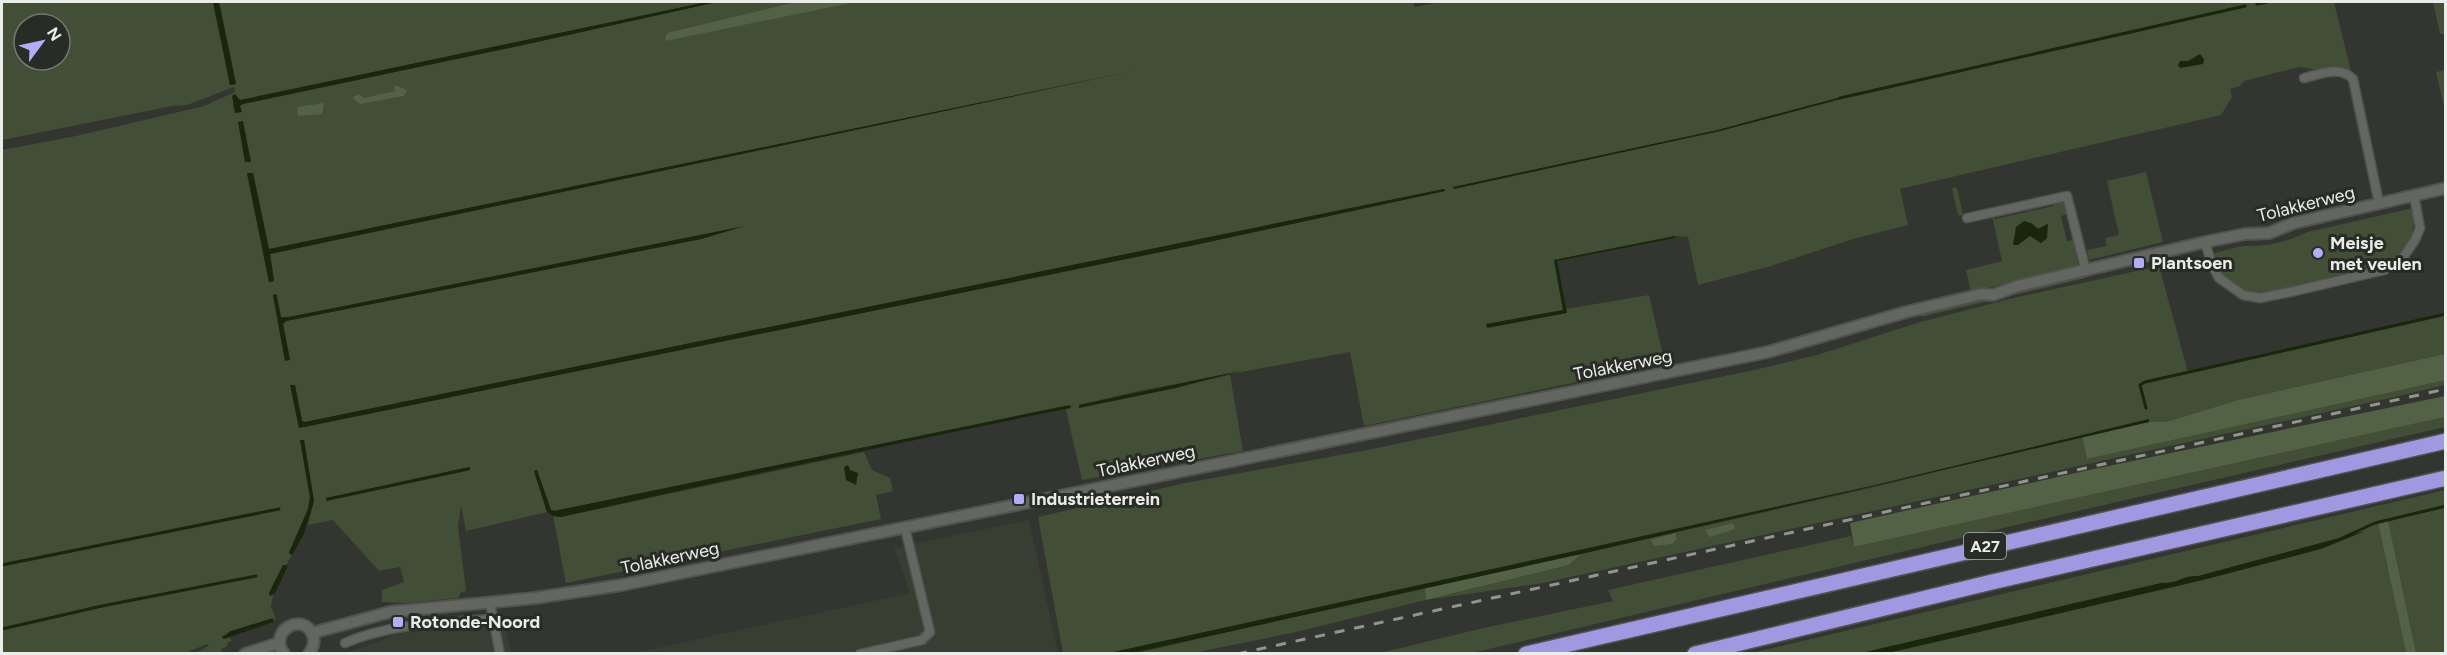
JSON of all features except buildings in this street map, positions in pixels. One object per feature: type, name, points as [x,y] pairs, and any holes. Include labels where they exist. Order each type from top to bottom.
[{"type":"highway","name":"A27","points":[[1526,654],[2275,478],[2445,441]]},
{"type":"highway","name":"A27","points":[[1695,654],[2027,574],[2445,478]]},
{"type":"main road","name":"Tolakkerweg","points":[[312,633],[382,614],[490,603],[622,585],[1768,352],[1906,312],[1982,294],[2010,284],[2018,286],[2245,234],[2270,233],[2294,223],[2445,188]]},
{"type":"main road","points":[[245,654],[281,648],[280,636],[284,628],[300,624],[312,633],[314,641],[309,654]]},
{"type":"street","points":[[2304,78],[2338,70],[2349,74],[2353,79],[2379,203]]},
{"type":"street","points":[[2205,242],[2212,265],[2219,278],[2243,295],[2260,298],[2295,291],[2384,270],[2402,259],[2420,228],[2415,195]]},
{"type":"street","points":[[1968,218],[2067,196],[2086,271]]},
{"type":"street","points":[[861,654],[922,640],[930,632],[905,528]]},
{"type":"street","points":[[490,603],[500,654]]},
{"type":"street","points":[[345,643],[368,633],[416,625],[492,619]]},
{"type":"shaded area","points":[[2,2],[213,2],[230,85],[236,83],[219,2],[707,2],[309,86],[233,105],[235,113],[242,104],[717,2],[1413,2],[1415,7],[1440,2],[2334,2],[2352,75],[2299,67],[2244,81],[2240,86],[2230,89],[2232,97],[2221,115],[1900,189],[1908,225],[1698,285],[1688,237],[1675,236],[1554,260],[1563,310],[1486,327],[1566,313],[1566,309],[1649,295],[1665,364],[1364,426],[1350,352],[1138,391],[1079,405],[1080,407],[1230,375],[1243,451],[1082,480],[1065,406],[554,511],[551,510],[537,470],[534,471],[547,512],[466,531],[461,505],[458,527],[466,591],[461,592],[458,598],[406,603],[382,602],[382,590],[404,582],[400,567],[379,571],[333,520],[308,525],[314,501],[304,440],[300,440],[310,497],[308,509],[289,552],[292,555],[286,565],[283,565],[269,593],[273,595],[271,607],[276,619],[231,631],[222,637],[224,639],[229,636],[232,641],[221,649],[222,651],[216,653],[196,653],[209,646],[207,644],[185,653],[2,653],[2,150],[76,136],[204,106],[235,92],[234,87],[187,105],[172,106],[2,140]],"holes":[[[1072,84],[270,254],[274,281],[269,282],[247,174],[253,173],[269,249]],[[1841,97],[1720,131],[1454,187],[1718,130]],[[1444,189],[1445,191],[1190,246],[299,428],[291,386],[295,385],[302,421]],[[737,228],[701,239],[286,321],[283,324],[290,360],[285,360],[273,295],[277,294],[281,317],[289,317]],[[469,467],[470,470],[326,501],[326,498]]]},
{"type":"shaded area","points":[[213,2],[219,2],[236,84],[230,85]]},
{"type":"shaded area","points":[[707,2],[717,2],[243,104],[240,106],[242,112],[235,113],[232,96],[235,94],[240,100]]},
{"type":"shaded area","points":[[796,2],[856,2],[665,41],[667,33]]},
{"type":"shaded area","points":[[2433,2],[2445,2],[2445,34],[2440,34]]},
{"type":"shaded area","points":[[2200,54],[2204,59],[2203,64],[2180,68],[2178,65],[2180,61],[2188,61]]},
{"type":"shaded area","points":[[2446,70],[2445,111],[2436,72]]},
{"type":"shaded area","points":[[1133,71],[270,254],[274,281],[269,282],[247,173],[253,173],[269,249]]},
{"type":"shaded area","points":[[394,85],[407,90],[404,96],[360,104],[352,98],[359,94],[364,98],[395,91]]},
{"type":"shaded area","points":[[1841,97],[1841,99],[1720,131],[1454,189],[1453,187],[1718,130]]},
{"type":"shaded area","points":[[324,103],[322,114],[298,116],[297,107]]},
{"type":"shaded area","points":[[243,121],[251,162],[245,162],[238,122]]},
{"type":"shaded area","points":[[2146,172],[2163,242],[2089,260],[2087,250],[2107,246],[2105,238],[2119,235],[2107,181]]},
{"type":"shaded area","points":[[1957,188],[1963,214],[1961,216],[1958,215],[1952,189]]},
{"type":"shaded area","points":[[1444,189],[1445,191],[1190,246],[299,428],[290,385],[295,385],[302,421],[305,422]]},
{"type":"shaded area","points":[[2064,201],[2068,214],[2061,216],[2067,241],[2074,240],[2078,266],[1971,292],[1966,270],[2002,261],[1992,216],[1995,219],[2053,206],[2053,202]],"holes":[[[2031,223],[2038,229],[2047,224],[2047,238],[2041,243],[2030,236],[2016,236],[2016,227]]]},
{"type":"shaded area","points":[[2413,208],[2412,235],[2407,247],[2397,258],[2385,266],[2338,278],[2274,291],[2249,292],[2230,283],[2211,254],[2240,247],[2276,243],[2308,232]]},
{"type":"shaded area","points":[[2024,221],[2038,229],[2048,224],[2047,238],[2041,243],[2030,236],[2018,245],[2013,245],[2016,227]]},
{"type":"shaded area","points":[[745,226],[701,239],[286,321],[283,324],[290,360],[285,361],[273,295],[276,294],[281,317],[289,317]]},
{"type":"shaded area","points":[[1675,236],[1675,238],[1557,261],[1567,313],[1487,328],[1486,324],[1563,310],[1554,260]]},
{"type":"shaded area","points":[[2159,266],[2188,372],[2445,315],[2445,354],[2238,400],[2166,422],[2149,422],[2149,419],[1879,484],[1109,653],[1063,653],[1038,517],[1185,483],[1362,451],[1754,370],[1817,355],[1917,323],[2009,299]]},
{"type":"shaded area","points":[[2085,274],[2086,278],[1921,317],[1922,313]]},
{"type":"shaded area","points":[[2445,354],[2446,380],[2087,459],[2082,436],[2149,422],[2166,422],[2238,400]]},
{"type":"shaded area","points":[[1244,370],[1176,388],[1079,408],[1079,405]]},
{"type":"shaded area","points":[[2445,380],[2445,385],[2395,397],[1543,583],[1428,600],[1569,565],[1581,554],[1875,487],[2082,436],[2087,459]]},
{"type":"shaded area","points":[[2445,396],[2445,417],[1854,547],[1850,523],[2089,470]]},
{"type":"shaded area","points":[[1070,405],[1071,408],[561,517],[547,512],[534,471],[537,470],[551,510],[554,511]]},
{"type":"shaded area","points":[[2445,417],[2445,427],[1472,653],[1376,654],[1479,629],[1613,601],[1608,590],[1851,536],[1854,547]]},
{"type":"shaded area","points":[[2149,419],[2149,422],[1581,554],[1132,653],[1109,653],[1872,486]]},
{"type":"shaded area","points":[[300,440],[304,440],[314,501],[304,534],[292,555],[289,553],[308,509],[310,497]]},
{"type":"shaded area","points":[[864,452],[872,470],[890,478],[893,491],[876,495],[881,519],[566,583],[553,516],[561,517]]},
{"type":"shaded area","points":[[848,465],[850,470],[858,473],[856,485],[846,480],[844,467]]},
{"type":"shaded area","points":[[470,467],[470,470],[326,501],[326,498]]},
{"type":"shaded area","points":[[2445,490],[2445,653],[2416,653],[2388,520],[2378,523],[2406,653],[1747,654]]},
{"type":"shaded area","points":[[1029,520],[1058,653],[629,654],[910,593],[894,548]]},
{"type":"shaded area","points":[[2388,520],[2416,653],[2406,653],[2378,523]]},
{"type":"shaded area","points":[[1733,523],[1735,529],[1710,537],[1705,530]]},
{"type":"shaded area","points":[[2365,531],[2321,549],[2199,581],[1888,653],[1861,653],[2198,576]]},
{"type":"shaded area","points":[[1675,533],[1677,539],[1672,544],[1654,546],[1651,540]]},
{"type":"shaded area","points":[[1581,554],[1569,565],[1426,600],[1425,587]]},
{"type":"shaded area","points":[[283,565],[287,565],[287,568],[275,593],[270,596],[269,593]]},
{"type":"shaded area","points":[[1425,587],[1427,600],[1296,632],[1193,653],[1132,654]]},
{"type":"shaded area","points":[[273,618],[273,622],[224,639],[222,637],[231,631]]},
{"type":"shaded area","points":[[503,621],[512,653],[345,654],[397,634]]},
{"type":"waterway","points":[[2257,4],[2267,2]]},
{"type":"waterway","points":[[1840,98],[2245,6]]},
{"type":"waterway","points":[[2146,408],[2140,385],[2145,382],[2446,314]]},
{"type":"waterway","points":[[2342,538],[2375,523],[2446,506]]},
{"type":"waterway","points":[[2,565],[279,509]]},
{"type":"waterway","points":[[2,629],[102,606],[256,576]]},
{"type":"railway","points":[[1237,654],[2446,389]]},
{"type":"place","name":"Meisje met veulen","points":[[2318,253]]},
{"type":"place","name":"Plantsoen","points":[[2139,263]]},
{"type":"place","name":"Industrieterrein","points":[[1019,499]]},
{"type":"place","name":"Rotonde-Noord","points":[[398,622]]}]
